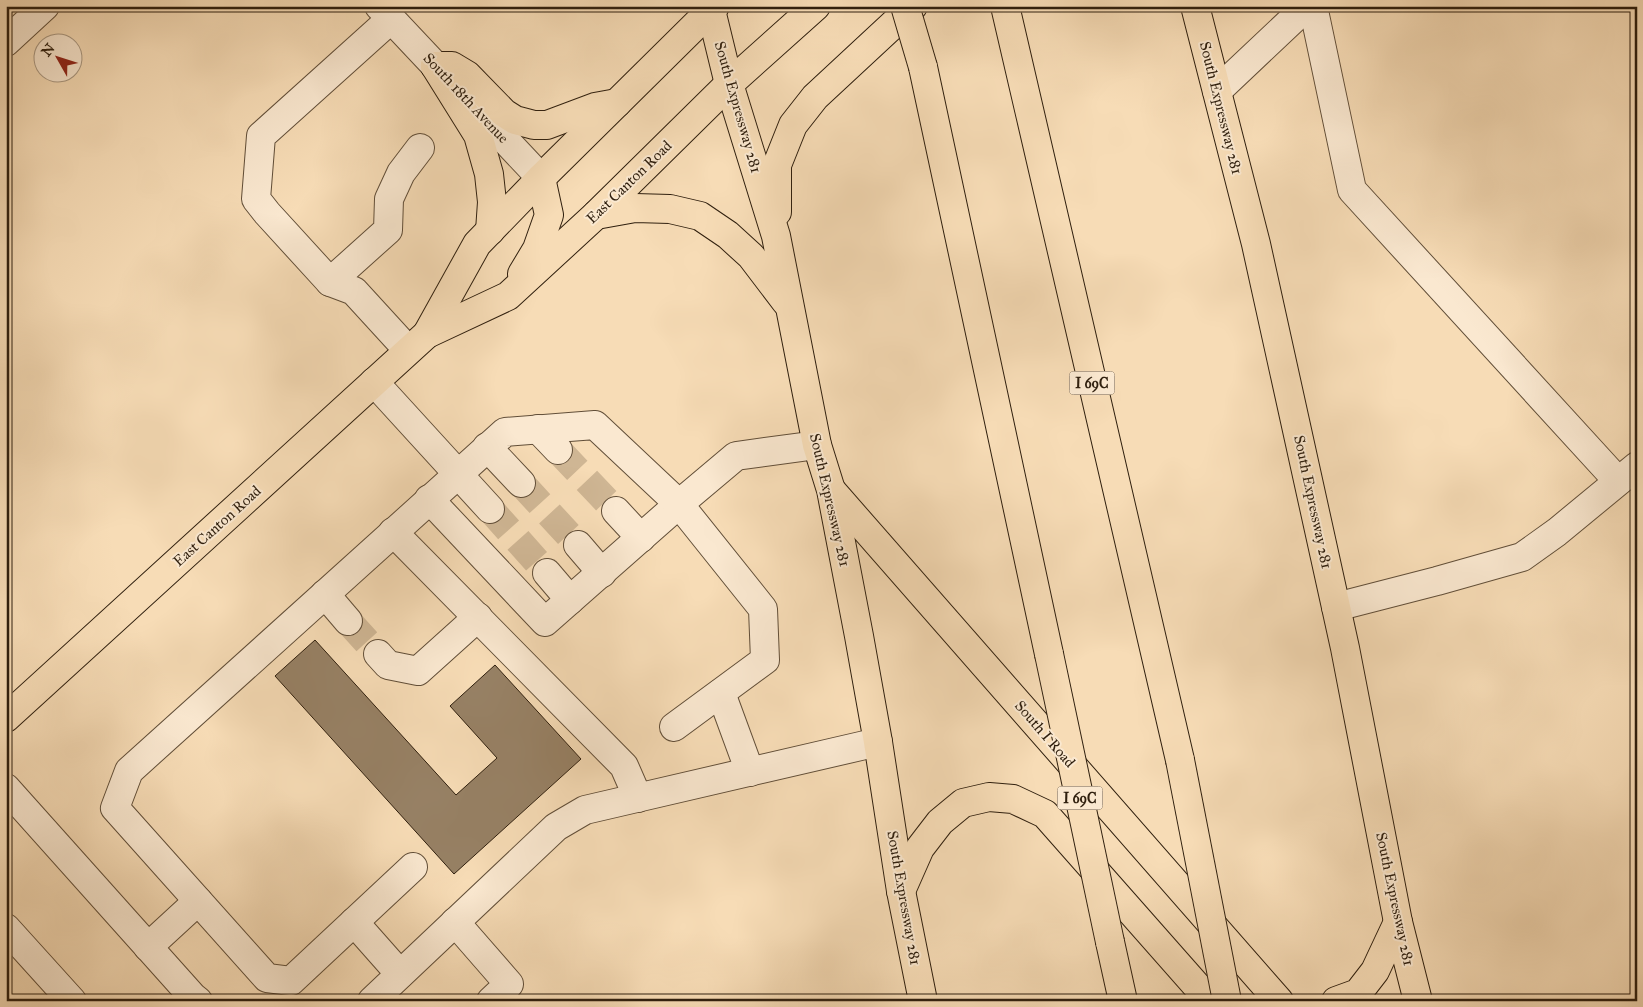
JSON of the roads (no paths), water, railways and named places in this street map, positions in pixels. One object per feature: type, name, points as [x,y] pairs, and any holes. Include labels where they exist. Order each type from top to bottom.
[{"type":"main road","name":"East Canton Road","points":[[6,718],[418,342],[508,296],[596,215],[729,84],[816,6]]},
{"type":"main road","name":"I 69C","points":[[905,6],[923,67],[1123,1001]]},
{"type":"main road","points":[[776,236],[778,165],[793,125],[815,97],[912,6]]},
{"type":"main road","name":"I 69C","points":[[1005,6],[1180,760],[1227,1001]]},
{"type":"main road","name":"South Expressway 281","points":[[1195,6],[1256,244],[1336,607],[1398,922],[1418,1001]]},
{"type":"main road","name":"East Canton Road","points":[[418,342],[478,244],[541,178],[712,7]]},
{"type":"main road","name":"South Expressway 281","points":[[712,7],[729,84],[776,236],[817,445],[831,490],[878,742],[901,891],[923,1001]]},
{"type":"main road","points":[[435,66],[452,66],[467,75],[504,113],[515,120],[534,125],[547,125],[595,107],[617,104]]},
{"type":"main road","points":[[435,66],[478,135],[488,174],[492,202],[490,231]]},
{"type":"main road","points":[[508,296],[537,249],[549,215],[541,178]]},
{"type":"main road","points":[[596,215],[636,208],[670,208],[700,216],[728,235],[751,256],[790,307]]},
{"type":"main road","name":"South I Road","points":[[831,490],[1279,1001]]},
{"type":"main road","points":[[901,891],[920,848],[940,822],[963,803],[989,797],[1013,799],[1045,814],[1210,1001]]},
{"type":"main road","points":[[1336,1001],[1358,993],[1375,971],[1398,922]]},
{"type":"street","points":[[6,42],[45,6]]},
{"type":"street","points":[[1217,90],[1307,6]]},
{"type":"street","points":[[1313,6],[1352,190],[1627,474],[1557,532],[1522,557],[1336,607]]},
{"type":"street","points":[[385,12],[261,136],[256,199],[330,282],[354,291],[418,342]]},
{"type":"street","name":"South 18th Avenue","points":[[385,12],[541,178]]},
{"type":"street","points":[[330,282],[388,230],[389,199],[402,173],[420,148]]},
{"type":"street","points":[[374,382],[490,510]]},
{"type":"street","points":[[413,867],[291,981],[267,978],[115,808],[129,771],[505,432],[595,425],[679,504],[763,609],[765,660],[674,727]]},
{"type":"street","points":[[538,429],[558,450]]},
{"type":"street","points":[[429,499],[546,622],[736,456],[817,445]]},
{"type":"street","points":[[487,447],[521,483]]},
{"type":"street","points":[[616,511],[641,538]]},
{"type":"street","points":[[393,532],[624,766],[638,798]]},
{"type":"street","points":[[578,545],[602,573]]},
{"type":"street","points":[[546,573],[570,600]]},
{"type":"street","points":[[325,594],[348,620]]},
{"type":"street","points":[[378,654],[388,665],[418,671],[478,617]]},
{"type":"street","points":[[721,693],[750,772]]},
{"type":"street","points":[[372,1001],[556,827],[585,810],[878,742]]},
{"type":"street","points":[[6,788],[193,999]]},
{"type":"street","points":[[148,947],[198,901]]},
{"type":"street","points":[[354,922],[400,974]]},
{"type":"street","points":[[455,922],[509,984],[491,1001]]},
{"type":"street","points":[[6,928],[72,1001]]},
{"type":"tunnel","points":[[558,450],[616,511]]},
{"type":"tunnel","points":[[521,483],[578,545]]},
{"type":"tunnel","points":[[490,509],[547,573]]},
{"type":"tunnel","points":[[348,621],[378,654]]}]
